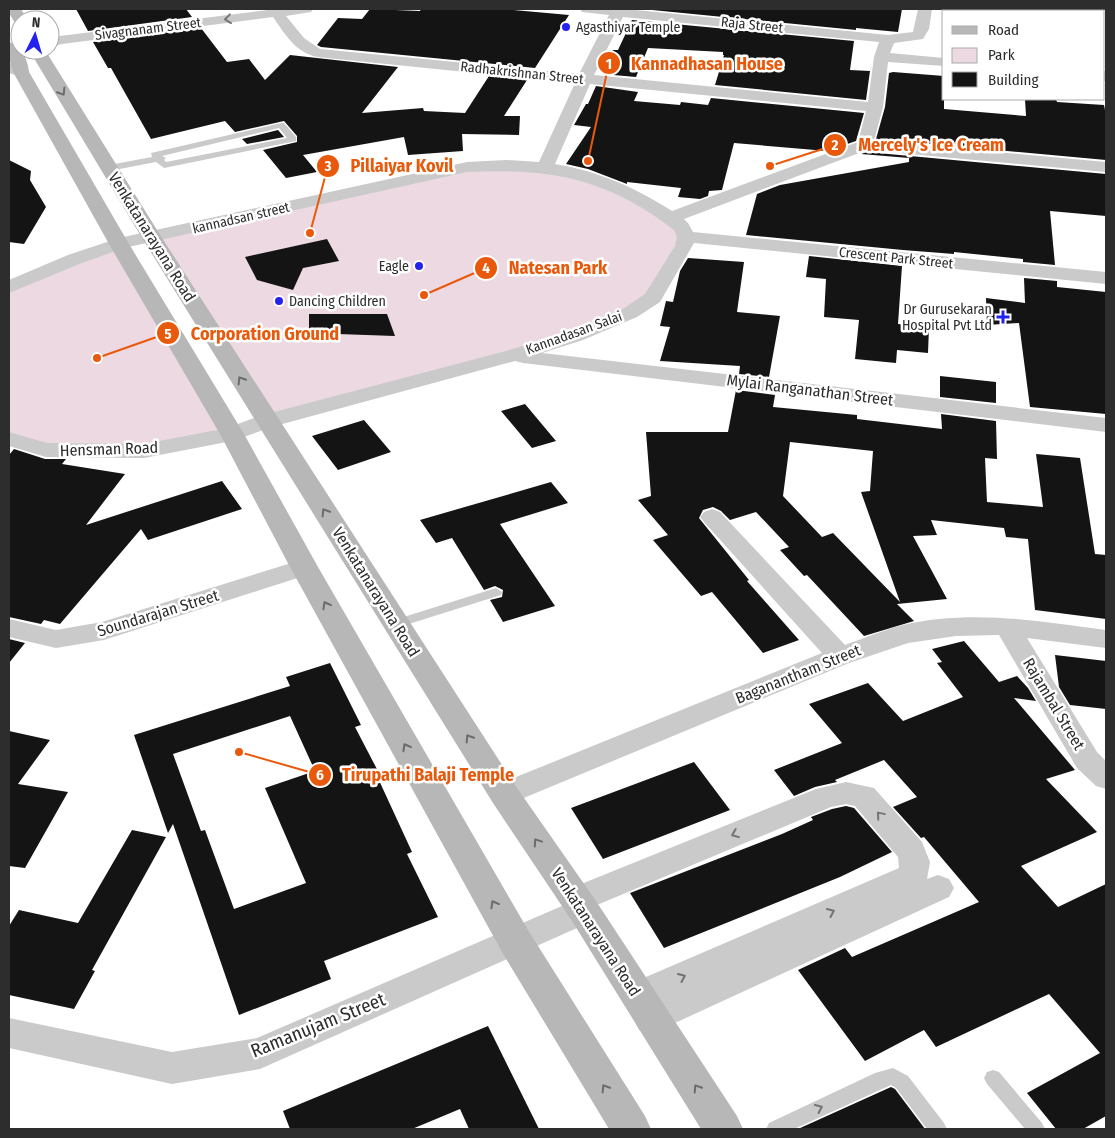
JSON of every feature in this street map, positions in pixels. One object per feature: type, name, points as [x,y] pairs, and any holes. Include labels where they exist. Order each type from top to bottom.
[{"type":"main road","name":"Venkatanarayana Road","points":[[21,60],[119,244],[232,434],[304,567],[515,941],[631,1129]]},
{"type":"main road","name":"Venkatanarayana Road","points":[[22,60],[109,168],[504,794],[580,906],[723,1129]]},
{"type":"street","name":"Sivagnanam Street","points":[[60,40],[306,9]]},
{"type":"street","name":"Raja Street","points":[[587,9],[888,39],[918,36],[922,29],[924,9]]},
{"type":"street","points":[[618,12],[584,79],[544,168],[567,171],[594,178],[625,190],[671,218],[682,227],[686,237]]},
{"type":"street","name":"Radhakrishnan Street","points":[[277,13],[300,44],[317,53],[875,107]]},
{"type":"street","points":[[865,145],[875,107],[881,57],[888,39]]},
{"type":"street","points":[[881,57],[942,62]]},
{"type":"street","points":[[671,218],[865,145],[1106,167]]},
{"type":"street","name":"kannadsan street","points":[[152,238],[467,166],[506,165],[544,168]]},
{"type":"street","name":"Crescent Park Street","points":[[686,237],[1106,278]]},
{"type":"street","name":"Kannadasan Salai","points":[[267,421],[513,356],[576,336],[630,313],[653,298],[684,246],[686,237]]},
{"type":"street","points":[[9,287],[75,259],[119,244],[152,238]]},
{"type":"street","name":"Mylai Ranganathan Street","points":[[513,356],[1106,424]]},
{"type":"street","name":"Hensman Road","points":[[9,439],[46,450],[144,451],[232,434],[267,421]]},
{"type":"street","points":[[712,517],[840,656]]},
{"type":"street","name":"Soundarajan Street","points":[[9,628],[56,639],[104,631],[304,567]]},
{"type":"street","name":"Baganantham Street","points":[[504,794],[840,656],[905,634],[956,627],[1008,626],[1106,639]]},
{"type":"street","name":"Rajambal Street","points":[[1008,626],[1087,760],[1106,778]]},
{"type":"street","name":"Ramanujam Street","points":[[9,1033],[172,1068],[260,1052],[515,941],[580,906],[826,797],[846,793],[864,796],[910,851],[915,862],[913,876],[644,1008]]},
{"type":"street","points":[[644,1008],[938,888]]},
{"type":"lane","points":[[109,168],[157,159],[164,164],[293,138],[282,125],[157,153],[154,155],[157,159]]},
{"type":"lane","points":[[396,624],[496,592]]},
{"type":"lane","points":[[775,1129],[881,1079],[893,1076],[902,1082],[938,1129]]},
{"type":"lane","points":[[993,1078],[1036,1129]]},
{"type":"green space","points":[[469,169],[544,170],[629,190],[682,224],[672,275],[626,316],[499,358],[275,416],[161,239]]},
{"type":"green space","points":[[117,249],[226,426],[198,437],[141,447],[47,446],[9,435],[9,291],[75,263]]},
{"type":"building","points":[[76,9],[186,9],[192,17],[88,31]]},
{"type":"building","points":[[370,9],[420,11],[421,9],[502,9],[569,15],[535,68],[321,47],[317,45],[338,18],[362,19]]},
{"type":"building","points":[[642,9],[902,9],[898,32],[856,28],[856,30]]},
{"type":"building","points":[[632,20],[854,41],[850,70],[870,71],[866,100],[715,85],[724,55],[723,52],[648,48],[636,77],[602,74],[613,50],[618,50]]},
{"type":"building","points":[[201,28],[227,62],[249,59],[265,80],[290,55],[398,67],[362,113],[423,108],[424,111],[465,113],[489,76],[527,80],[504,116],[520,116],[519,135],[462,134],[463,151],[408,155],[404,137],[303,155],[317,172],[286,178],[263,150],[297,142],[297,136],[284,121],[235,132],[225,121],[151,139],[111,68],[108,68],[93,42]]},
{"type":"building","points":[[889,73],[942,76],[944,109],[1026,116],[1025,100],[1056,100],[1057,102],[1104,105],[1106,115],[1106,160],[876,139],[885,107]]},
{"type":"building","points":[[596,86],[638,92],[634,101],[680,105],[681,102],[708,105],[711,98],[864,113],[856,141],[827,151],[734,143],[722,190],[709,191],[708,196],[700,199],[678,197],[681,188],[627,182],[627,184],[588,169],[566,164],[591,127],[574,125],[586,104],[588,104]]},
{"type":"building","points":[[278,130],[284,137],[247,144],[242,139]]},
{"type":"building","points":[[867,152],[1106,174],[1106,216],[1050,211],[1055,265],[1023,262],[1023,259],[954,252],[954,254],[903,250],[746,235],[757,194],[780,185],[909,162],[909,158],[861,154]]},
{"type":"building","points":[[9,160],[31,171],[30,180],[46,207],[24,244],[9,242]]},
{"type":"building","points":[[327,239],[339,261],[303,268],[293,290],[257,280],[245,257]]},
{"type":"building","points":[[809,256],[902,266],[898,324],[929,327],[928,353],[897,350],[896,363],[855,359],[859,320],[824,317],[826,279],[806,277]]},
{"type":"building","points":[[688,258],[744,262],[737,312],[780,316],[769,377],[739,374],[740,366],[660,361],[670,327],[660,326],[666,301],[673,302],[680,271]]},
{"type":"building","points":[[1024,278],[1057,281],[1057,287],[1106,292],[1106,414],[1030,407],[1019,323],[987,325],[986,298],[1025,303]]},
{"type":"building","points":[[309,314],[387,314],[395,336],[309,333]]},
{"type":"building","points":[[940,376],[996,382],[996,403],[940,397]]},
{"type":"building","points":[[736,390],[775,395],[773,407],[857,415],[857,419],[942,429],[941,414],[996,421],[997,459],[985,458],[987,502],[1043,507],[1036,454],[1080,458],[1095,554],[1106,555],[1106,619],[1035,610],[1028,539],[1006,537],[1004,528],[931,520],[937,535],[913,536],[947,599],[897,604],[914,621],[864,636],[807,575],[804,576],[780,550],[789,547],[756,512],[730,520],[721,511],[713,507],[703,510],[699,518],[749,580],[747,581],[799,640],[763,653],[712,592],[701,596],[653,540],[668,535],[638,500],[651,496],[646,432],[728,432]],"holes":[[[790,442],[873,451],[870,491],[861,492],[900,602],[833,533],[822,537],[783,496]]]},
{"type":"building","points":[[525,404],[556,441],[532,448],[501,411]]},
{"type":"building","points":[[364,420],[391,452],[338,470],[312,436]]},
{"type":"building","points":[[14,449],[45,459],[66,459],[62,464],[125,474],[86,525],[222,481],[242,509],[148,540],[141,529],[60,624],[44,620],[41,624],[9,617],[9,455]]},
{"type":"building","points":[[551,482],[568,503],[500,524],[555,606],[503,622],[490,600],[502,597],[503,590],[495,586],[484,590],[452,538],[436,543],[420,520]]},
{"type":"building","points":[[9,639],[25,643],[9,663]]},
{"type":"building","points":[[964,641],[999,682],[1017,676],[1028,688],[1036,701],[1014,698],[1075,770],[1046,779],[1097,832],[1021,866],[1058,907],[1106,884],[1106,1116],[1083,1129],[1056,1129],[1027,1093],[1100,1053],[1049,994],[936,1047],[924,1030],[865,1061],[798,970],[845,948],[852,957],[979,902],[924,837],[921,838],[893,807],[917,797],[884,760],[835,780],[837,782],[815,787],[794,796],[774,770],[842,743],[809,704],[868,683],[903,721],[963,697],[937,663],[942,662],[932,649]]},
{"type":"building","points":[[1055,655],[1106,661],[1106,709],[1070,705],[1059,687]]},
{"type":"building","points":[[330,663],[361,725],[355,727],[380,775],[377,776],[412,852],[407,854],[438,917],[324,961],[331,979],[239,1015],[173,824],[168,833],[134,735],[290,686],[286,677]],"holes":[[[290,716],[315,771],[265,788],[306,883],[234,909],[205,830],[201,831],[173,754]]]},
{"type":"building","points":[[9,731],[50,740],[18,784],[68,792],[25,868],[9,866]]},
{"type":"building","points":[[694,762],[730,810],[603,859],[571,808]]},
{"type":"building","points":[[846,806],[854,808],[892,852],[840,877],[664,948],[630,893],[782,834],[813,820],[811,817]]},
{"type":"building","points":[[132,830],[166,837],[92,970],[95,971],[74,1009],[9,995],[9,926],[19,910],[78,923]]},
{"type":"building","points":[[488,1026],[539,1129],[469,1129],[460,1109],[412,1129],[290,1129],[283,1111]]},
{"type":"building","points":[[891,1087],[895,1089],[925,1129],[798,1129]]},
{"type":"place","name":"Agasthiyar Temple","points":[[566,27]]},
{"type":"place","name":"Kannadhasan House","points":[[588,161]]},
{"type":"place","name":"Mercely's Ice Cream","points":[[770,166]]},
{"type":"place","name":"Pillaiyar Kovil","points":[[310,233]]},
{"type":"place","name":"Eagle","points":[[419,266]]},
{"type":"place","name":"Natesan Park","points":[[424,295]]},
{"type":"place","name":"Dancing Children","points":[[279,301]]},
{"type":"place","name":"Dr Gurusekaran Hospital Pvt Ltd","points":[[1003,317]]},
{"type":"place","name":"Corporation Ground","points":[[97,358]]},
{"type":"place","name":"Tirupathi Balaji Temple","points":[[239,752]]}]
